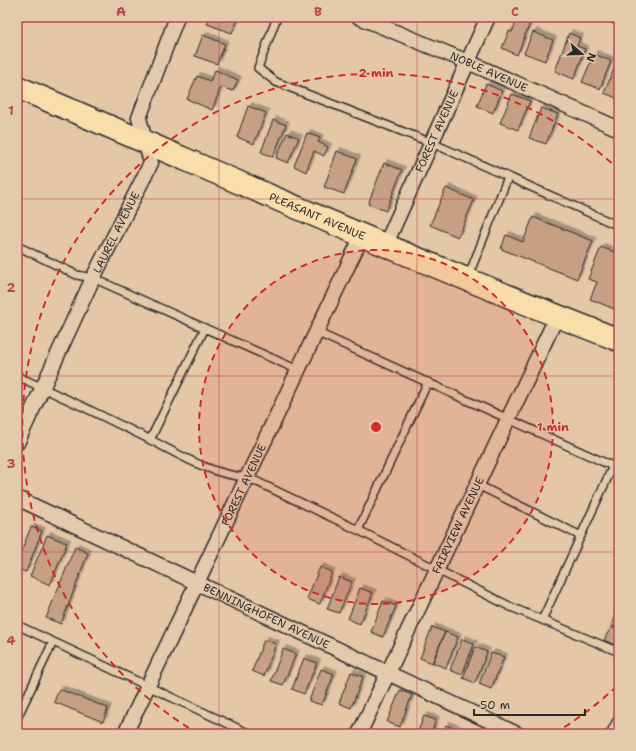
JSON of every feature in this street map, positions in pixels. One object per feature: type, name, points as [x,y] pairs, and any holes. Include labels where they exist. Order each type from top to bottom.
[{"type":"main road","name":"PLEASANT AVENUE","points":[[17,87],[385,246],[619,340]]},
{"type":"street","name":"LAUREL AVENUE","points":[[17,443],[93,278],[151,163],[139,118],[177,17]]},
{"type":"street","name":"NOBLE AVENUE","points":[[358,17],[468,62],[618,127]]},
{"type":"street","name":"FOREST AVENUE","points":[[385,246],[488,17]]},
{"type":"street","name":"FOREST AVENUE","points":[[125,734],[362,236]]},
{"type":"street","name":"FAIRVIEW AVENUE","points":[[359,734],[557,316]]},
{"type":"street","name":"BENNINGHOFEN AVENUE","points":[[17,498],[387,674],[517,734]]},
{"type":"street","points":[[614,734],[619,724]]},
{"type":"lane","points":[[277,17],[258,68],[276,82],[432,143],[619,226]]},
{"type":"lane","points":[[609,17],[619,21]]},
{"type":"lane","points":[[467,280],[508,177]]},
{"type":"lane","points":[[17,246],[78,275],[93,278],[298,370]]},
{"type":"lane","points":[[150,440],[205,328]]},
{"type":"lane","points":[[316,332],[616,468],[581,536],[542,620]]},
{"type":"lane","points":[[17,376],[186,459],[234,477],[247,477],[358,530],[511,607],[619,652]]},
{"type":"lane","points":[[358,530],[428,382]]},
{"type":"lane","points":[[478,485],[581,536]]},
{"type":"lane","points":[[17,625],[245,733]]},
{"type":"lane","points":[[17,718],[52,642]]},
{"type":"building","points":[[210,17],[239,17],[232,33],[207,24]]},
{"type":"building","points":[[518,17],[531,21],[517,55],[502,48],[509,31],[512,32]]},
{"type":"building","points":[[533,32],[553,40],[545,61],[524,53]]},
{"type":"building","points":[[569,33],[580,38],[577,46],[585,49],[574,79],[555,71]]},
{"type":"building","points":[[203,35],[225,44],[217,64],[195,56]]},
{"type":"building","points":[[594,54],[611,61],[600,89],[582,82]]},
{"type":"building","points":[[616,64],[619,65],[619,99],[604,93]]},
{"type":"building","points":[[215,70],[238,80],[233,91],[221,87],[212,110],[187,99],[197,76],[210,81]]},
{"type":"building","points":[[486,84],[502,91],[493,113],[477,106]]},
{"type":"building","points":[[512,94],[530,101],[518,130],[500,123]]},
{"type":"building","points":[[248,106],[266,113],[254,144],[237,137]]},
{"type":"building","points":[[541,108],[558,114],[546,144],[529,138]]},
{"type":"building","points":[[273,120],[286,125],[273,157],[261,152]]},
{"type":"building","points":[[287,133],[299,138],[288,163],[276,158]]},
{"type":"building","points":[[307,133],[320,138],[318,142],[328,147],[324,156],[314,151],[306,172],[294,166]]},
{"type":"building","points":[[337,151],[357,159],[344,194],[324,187]]},
{"type":"building","points":[[384,163],[402,170],[386,211],[368,204]]},
{"type":"building","points":[[446,188],[474,200],[458,237],[430,225]]},
{"type":"building","points":[[533,217],[593,241],[577,279],[501,249],[506,235],[523,242]]},
{"type":"building","points":[[601,247],[619,254],[619,311],[590,299],[597,282],[588,279]]},
{"type":"building","points":[[31,527],[42,531],[26,572],[17,569],[17,562]]},
{"type":"building","points":[[47,535],[67,543],[50,585],[30,576]]},
{"type":"building","points":[[75,547],[88,553],[61,624],[46,618]]},
{"type":"building","points":[[320,567],[332,572],[320,604],[307,599]]},
{"type":"building","points":[[339,577],[352,582],[339,613],[327,609]]},
{"type":"building","points":[[360,588],[373,593],[360,624],[348,619]]},
{"type":"building","points":[[383,601],[396,606],[383,637],[371,632]]},
{"type":"building","points":[[618,612],[619,613],[619,629],[611,625]]},
{"type":"building","points":[[432,627],[445,632],[432,663],[420,658]]},
{"type":"building","points":[[611,627],[619,631],[619,647],[604,640]]},
{"type":"building","points":[[445,632],[458,637],[446,668],[433,663]]},
{"type":"building","points":[[462,639],[474,644],[462,675],[450,670]]},
{"type":"building","points":[[264,640],[276,644],[264,676],[252,671]]},
{"type":"building","points":[[475,647],[487,652],[475,683],[463,678]]},
{"type":"building","points":[[283,649],[296,654],[283,685],[271,681]]},
{"type":"building","points":[[491,653],[504,657],[491,689],[479,684]]},
{"type":"building","points":[[304,658],[317,663],[304,694],[292,689]]},
{"type":"building","points":[[321,669],[334,674],[322,705],[309,701]]},
{"type":"building","points":[[351,672],[363,677],[351,708],[339,703]]},
{"type":"building","points":[[59,689],[108,708],[103,722],[54,702]]},
{"type":"building","points":[[400,690],[412,695],[400,727],[387,722]]},
{"type":"building","points":[[424,716],[436,720],[431,734],[417,734]]},
{"type":"building","points":[[446,725],[458,730],[457,734],[442,734]]}]
